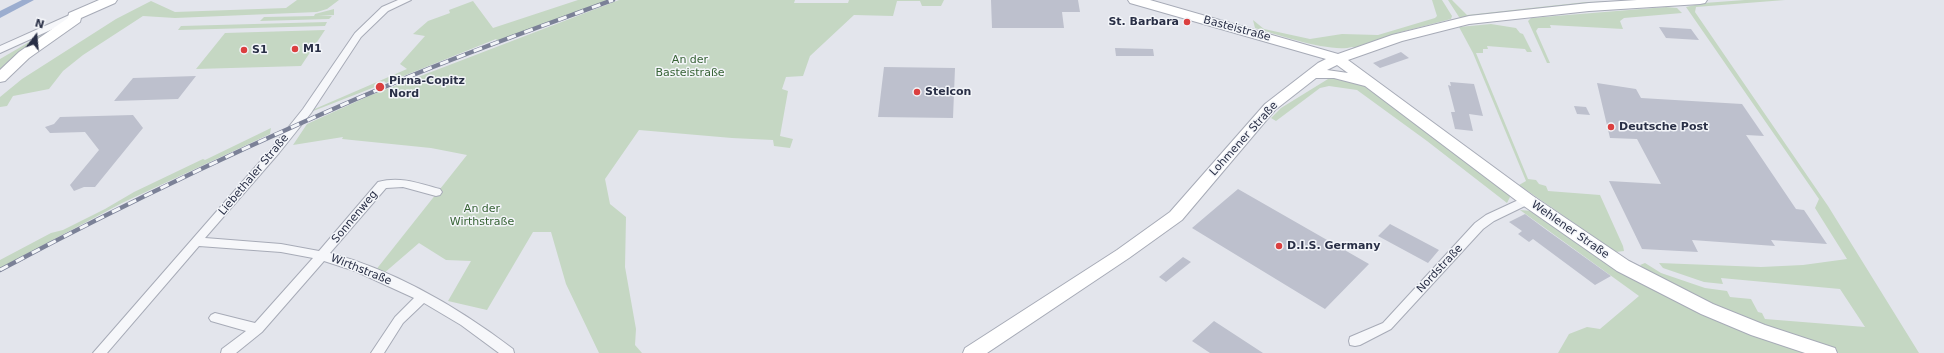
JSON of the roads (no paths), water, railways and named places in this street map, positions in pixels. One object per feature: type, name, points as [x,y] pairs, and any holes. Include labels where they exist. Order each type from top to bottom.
[{"type":"main road","points":[[0,78],[24,54],[75,19],[74,16],[110,0]]},
{"type":"main road","name":"Basteistraße","points":[[1135,0],[1308,48],[1338,59]]},
{"type":"main road","name":"Lohmener Straße","points":[[972,353],[1082,281],[1176,216],[1267,110],[1313,74],[1338,59],[1397,38],[1464,21],[1589,7],[1700,0]]},
{"type":"main road","name":"Wehlener Straße","points":[[1338,59],[1527,200],[1614,260],[1662,287],[1707,309],[1751,327],[1828,353]]},
{"type":"main road","points":[[1313,74],[1346,76],[1373,85]]},
{"type":"street","name":"Liebethaler Straße","points":[[99,353],[295,126],[358,35],[385,9],[406,0]]},
{"type":"street","points":[[0,50],[74,16]]},
{"type":"street","name":"Sonnenweg","points":[[227,353],[258,329],[324,255],[382,185],[393,182],[403,183],[436,192]]},
{"type":"street","name":"Nordstraße","points":[[1355,341],[1387,326],[1479,226],[1490,218],[1527,200]]},
{"type":"street","name":"Wirthstraße","points":[[196,242],[288,249],[324,255],[385,279],[423,297],[479,330],[508,353]]},
{"type":"street","points":[[378,353],[399,320],[423,297]]},
{"type":"street","points":[[215,318],[258,329]]},
{"type":"water","points":[[22,0],[34,0],[0,18],[0,11]]},
{"type":"railway","points":[[0,270],[151,193],[356,99],[510,37],[613,0]]},
{"type":"place","name":"St. Barbara","points":[[1187,22]]},
{"type":"place","name":"M1","points":[[295,49]]},
{"type":"place","name":"S1","points":[[244,50]]},
{"type":"place","name":"Pirna-Copitz Nord","points":[[380,87]]},
{"type":"place","name":"Stelcon","points":[[917,92]]},
{"type":"place","name":"Deutsche Post","points":[[1611,127]]},
{"type":"place","name":"D.I.S. Germany","points":[[1279,246]]},
{"type":"park label","name":"An der Basteistraße","points":[[690,66]]},
{"type":"park label","name":"An der Wirthstraße","points":[[482,215]]}]
